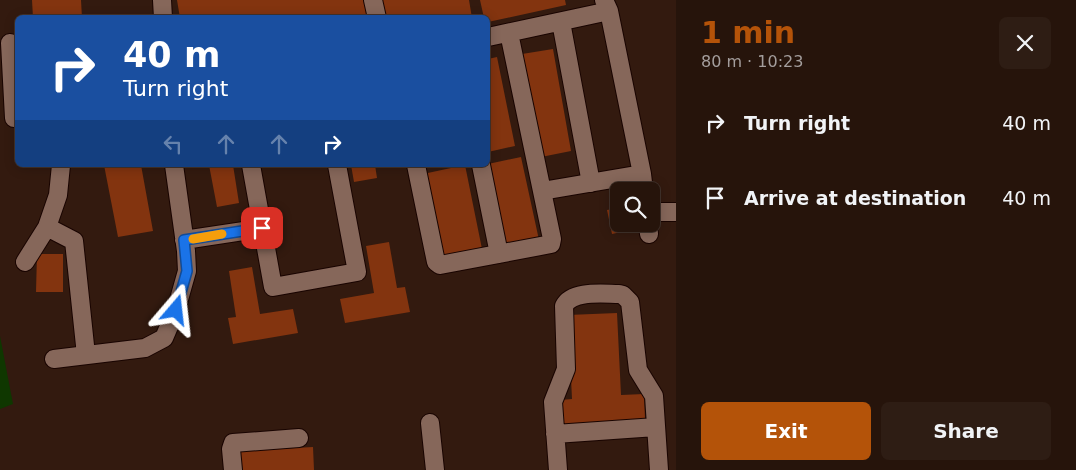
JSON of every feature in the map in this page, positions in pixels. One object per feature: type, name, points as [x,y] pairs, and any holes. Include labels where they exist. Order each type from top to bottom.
[{"type":"lane","points":[[162,0],[163,15]]},
{"type":"lane","points":[[373,0],[376,15]]},
{"type":"lane","points":[[490,37],[561,22],[607,6],[643,182]]},
{"type":"lane","points":[[561,22],[591,183]]},
{"type":"lane","points":[[416,167],[436,262],[443,265],[551,244],[552,240],[509,33]]},
{"type":"lane","points":[[10,43],[10,118]]},
{"type":"lane","points":[[25,262],[46,227],[58,195],[61,167]]},
{"type":"lane","points":[[54,359],[145,348],[164,338],[176,310],[187,271],[174,167]]},
{"type":"lane","points":[[251,167],[273,287],[357,272],[337,167]]},
{"type":"lane","points":[[481,167],[499,254]]},
{"type":"lane","points":[[542,191],[591,183],[610,183]]},
{"type":"lane","points":[[660,212],[676,212]]},
{"type":"lane","points":[[46,227],[74,241],[86,355]]},
{"type":"lane","points":[[184,240],[262,228]]},
{"type":"lane","points":[[558,470],[553,402],[566,369],[563,311],[567,301],[577,296],[619,294],[623,295],[630,302],[638,370],[654,396],[659,470]]},
{"type":"lane","points":[[430,423],[435,470]]},
{"type":"lane","points":[[556,434],[656,427]]},
{"type":"lane","points":[[233,470],[231,449],[233,443],[299,438]]},
{"type":"green space","points":[[0,336],[13,404],[0,409]]},
{"type":"building","points":[[32,0],[81,0],[82,15],[33,15]]},
{"type":"building","points":[[177,0],[367,0],[370,15],[180,15]]},
{"type":"building","points":[[378,0],[469,0],[472,15],[381,15]]},
{"type":"building","points":[[480,0],[565,0],[566,5],[490,22],[490,15],[483,15]]},
{"type":"building","points":[[553,49],[571,151],[541,157],[522,54]]},
{"type":"building","points":[[497,57],[515,146],[490,152],[490,59]]},
{"type":"building","points":[[521,157],[539,240],[504,248],[489,167],[490,164]]},
{"type":"building","points":[[104,167],[141,167],[153,231],[118,237]]},
{"type":"building","points":[[209,167],[233,167],[239,203],[217,207]]},
{"type":"building","points":[[351,167],[375,167],[377,178],[354,182]]},
{"type":"building","points":[[456,167],[465,167],[482,249],[440,257],[423,174]]},
{"type":"building","points":[[607,210],[610,210],[610,224]]},
{"type":"building","points":[[389,242],[397,288],[405,287],[410,312],[345,323],[340,299],[374,293],[366,246]]},
{"type":"building","points":[[37,254],[63,254],[63,292],[36,292]]},
{"type":"building","points":[[252,267],[260,314],[293,309],[298,333],[233,344],[228,318],[236,317],[229,271]]},
{"type":"building","points":[[617,313],[621,395],[644,394],[645,419],[561,425],[560,400],[572,399],[568,315]]},
{"type":"building","points":[[313,447],[314,470],[239,470],[238,451]]},
{"type":"slow traffic","points":[[193,239],[222,234]]},
{"type":"route","points":[[176,310],[187,271],[184,240],[262,228]]}]
